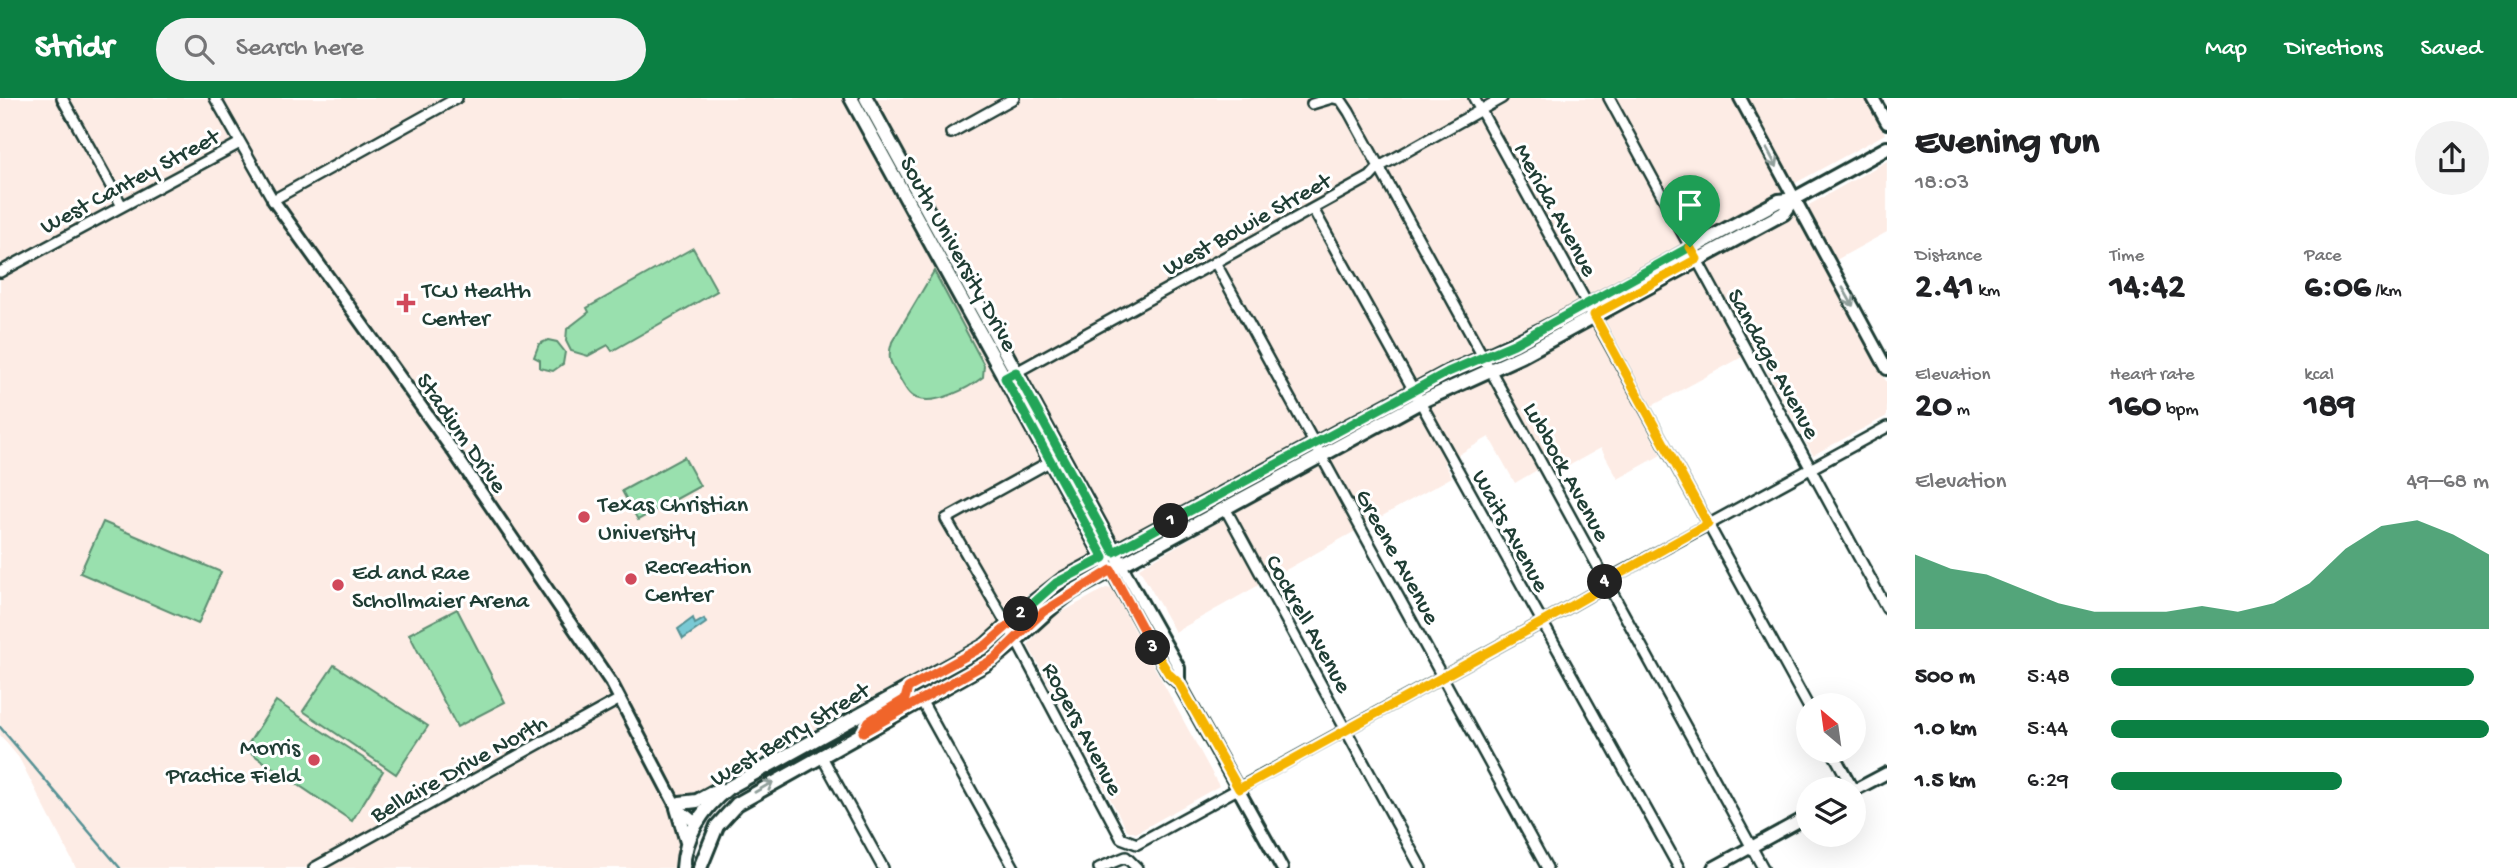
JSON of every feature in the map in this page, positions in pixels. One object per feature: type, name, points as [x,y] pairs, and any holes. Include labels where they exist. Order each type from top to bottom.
[{"type":"main road","name":"South University Drive","points":[[850,98],[1011,375],[1051,461],[1116,567]]},
{"type":"main road","name":"South University Drive","points":[[866,98],[1109,555]]},
{"type":"main road","name":"West Berry Street","points":[[701,863],[725,815],[749,796],[986,664],[1057,602],[1225,508],[1318,449],[1590,309],[1694,253],[1779,201],[1794,199],[1887,148]]},
{"type":"main road","name":"West Berry Street","points":[[683,868],[687,842],[717,797],[757,770],[976,651],[1007,628],[1050,589],[1109,555],[1256,475],[1318,449]]},
{"type":"main road","points":[[1225,508],[1228,500],[1251,484],[1256,475]]},
{"type":"main road","points":[[1016,640],[1016,628],[1050,589]]},
{"type":"main road","points":[[921,700],[929,685],[965,663],[976,651]]},
{"type":"main road","points":[[863,732],[869,721],[905,699],[908,688]]},
{"type":"main road","points":[[687,842],[678,806],[698,801],[757,770]]},
{"type":"main road","points":[[701,863],[704,836],[699,821],[725,815]]},
{"type":"street","points":[[62,98],[121,206]]},
{"type":"street","name":"Stadium Drive","points":[[215,98],[273,200],[453,451],[620,699],[668,794],[692,820],[699,821]]},
{"type":"street","points":[[273,200],[457,98]]},
{"type":"street","points":[[951,133],[1014,98]]},
{"type":"street","name":"Lubbock Avenue","points":[[1312,104],[1333,98],[1341,100],[1349,112],[1763,868]]},
{"type":"street","name":"Merida Avenue","points":[[1474,98],[1801,693]]},
{"type":"street","name":"West Bowie Street","points":[[1011,375],[1370,177],[1379,167],[1502,98]]},
{"type":"street","name":"Sandage Avenue","points":[[1609,98],[1887,609]]},
{"type":"street","points":[[1740,98],[1887,369]]},
{"type":"street","points":[[1873,98],[1887,122]]},
{"type":"street","name":"West Cantey Street","points":[[0,272],[240,143]]},
{"type":"street","name":"Waits Avenue","points":[[1312,209],[1679,868]]},
{"type":"street","name":"Greene Avenue","points":[[1215,262],[1547,868]]},
{"type":"street","points":[[1239,789],[1541,623],[1597,591],[1607,580],[1887,427]]},
{"type":"street","name":"Rogers Avenue","points":[[1051,461],[946,519],[1016,640],[1121,838],[1128,843],[1144,842],[1239,789]]},
{"type":"street","name":"Cockrell Avenue","points":[[1225,508],[1421,868]]},
{"type":"street","name":"South University Drive","points":[[1116,567],[1169,674],[1179,683],[1282,868]]},
{"type":"street","name":"Bellaire Drive North","points":[[314,868],[620,699]]},
{"type":"street","points":[[921,700],[1014,868]]},
{"type":"street","points":[[821,755],[883,868]]},
{"type":"street","points":[[1866,784],[1887,773]]},
{"type":"street","points":[[1713,868],[1796,823]]},
{"type":"street","points":[[1099,868],[1120,857],[1135,865]]},
{"type":"shaded area","name":"Texas Christian University","points":[[0,98],[1866,98],[1885,134],[1494,348],[1439,370],[1029,593],[1007,617],[977,640],[668,809],[679,830],[678,868],[76,868],[19,758],[0,735]]},
{"type":"shaded area","points":[[1887,161],[1887,232],[1836,260],[1810,212],[1809,205]]},
{"type":"shaded area","points":[[1796,210],[1887,383],[1887,416],[1813,455],[1755,350],[1639,413],[1661,455],[1618,479],[1601,448],[1543,480],[1537,470],[1515,483],[1489,437],[1444,463],[1452,477],[1175,632],[1139,568],[1310,469],[1443,399],[1546,350]]},
{"type":"shaded area","points":[[1106,588],[1112,589],[1219,786],[1136,833],[1127,830],[1028,645],[1042,627],[1057,615]]},
{"type":"green space","points":[[693,248],[717,291],[612,351],[608,345],[588,356],[571,351],[566,341],[567,329],[589,312],[587,308]]},
{"type":"green space","points":[[934,271],[984,365],[983,377],[969,386],[942,398],[924,400],[913,397],[906,389],[892,364],[890,352],[892,342]]},
{"type":"green space","points":[[548,340],[557,342],[565,352],[563,364],[553,371],[540,368],[540,360],[534,357],[539,344]]},
{"type":"green space","points":[[684,457],[700,486],[638,520],[622,491]]},
{"type":"green space","points":[[103,522],[221,572],[198,624],[80,573]]},
{"type":"green space","points":[[457,609],[505,702],[457,727],[409,634]]},
{"type":"green space","name":"Morris Practice Field","points":[[334,665],[428,726],[396,774],[303,711]]},
{"type":"green space","name":"Morris Practice Field","points":[[276,701],[383,771],[352,821],[245,749]]},
{"type":"water","points":[[693,618],[695,624],[704,619],[706,623],[683,639],[678,629]]},
{"type":"waterway","points":[[0,727],[120,868]]},
{"type":"place","name":"TCU Health Center","points":[[406,303]]},
{"type":"place","name":"Texas Christian University","points":[[584,517]]},
{"type":"place","name":"Recreation Center","points":[[631,579]]},
{"type":"place","name":"Ed and Rae Schollmaier Arena","points":[[338,585]]},
{"type":"place","name":"Morris Practice Field","points":[[314,760]]},
{"type":"route","points":[[1690,247],[1697,259],[1594,315],[1708,524],[1607,580],[1597,591],[1239,789],[1179,683],[1169,674],[1152,646],[1111,570],[1073,591],[1043,612],[994,659],[863,732],[869,721],[905,699],[908,688],[986,645],[1056,583],[1104,558],[1005,378],[1016,372],[1114,552],[1414,390],[1514,344],[1690,247]]}]
